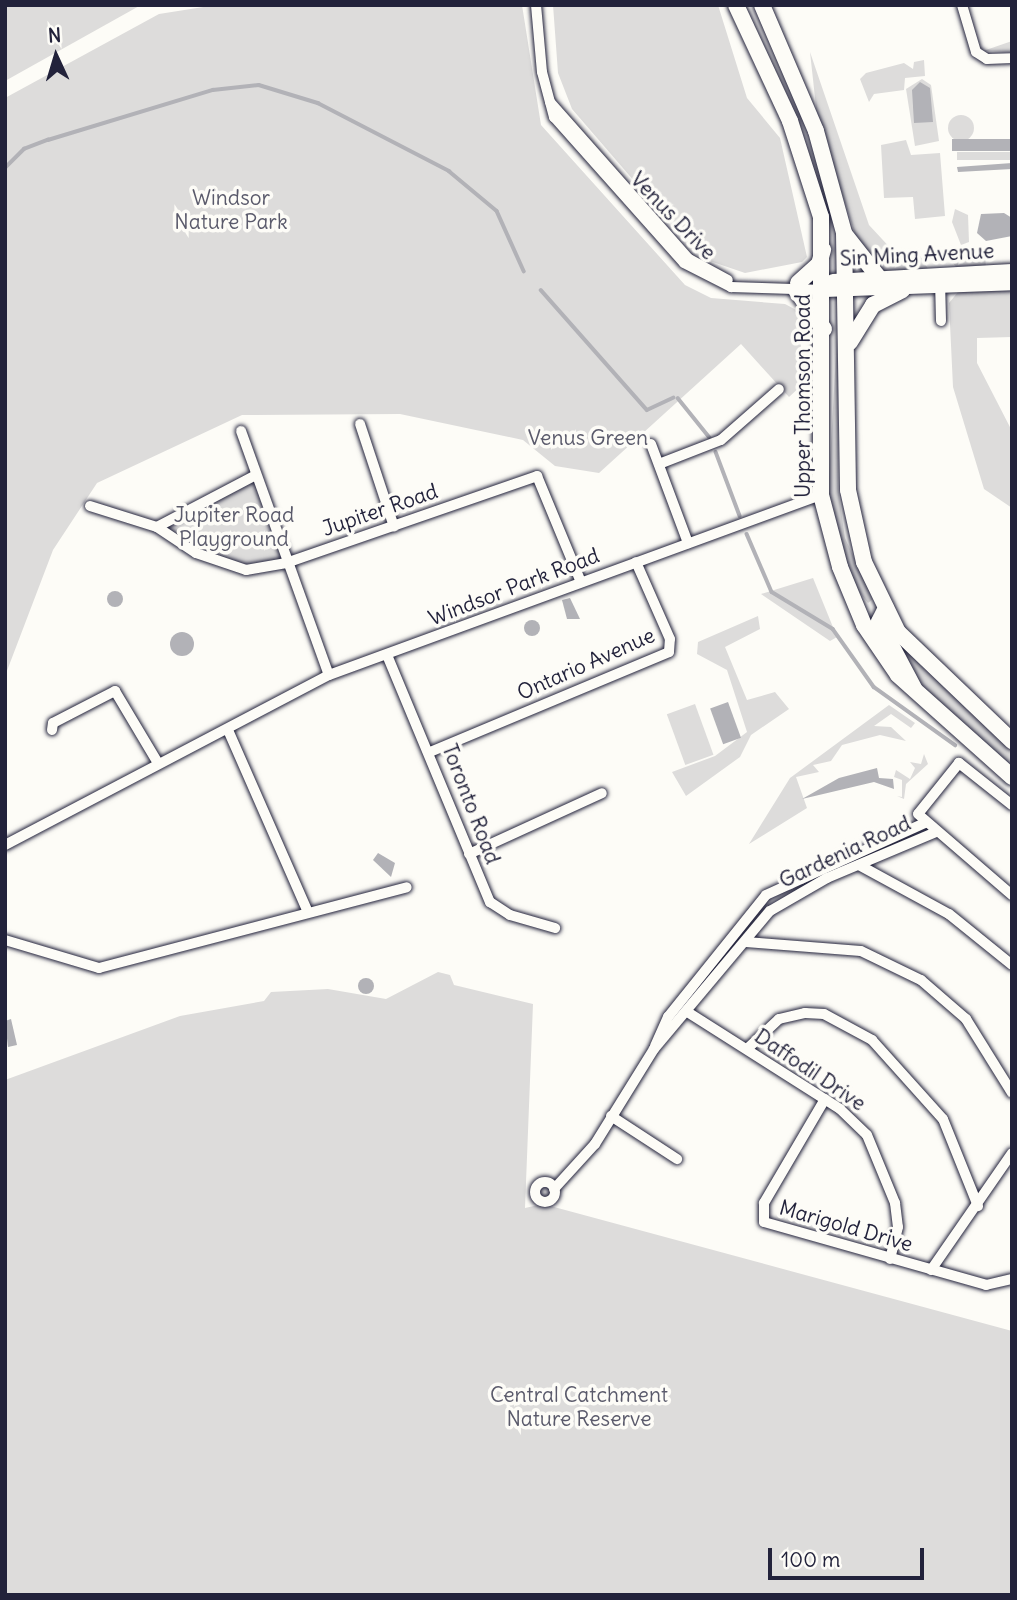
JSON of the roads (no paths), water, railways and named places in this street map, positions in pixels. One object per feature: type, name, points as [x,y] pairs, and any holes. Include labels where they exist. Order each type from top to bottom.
[{"type":"main road","name":"Upper Thomson Road","points":[[736,5],[813,183],[824,244],[821,495],[855,606],[876,646],[915,690],[1012,777]]},
{"type":"main road","name":"Upper Thomson Road","points":[[762,5],[816,131],[845,233],[853,526],[898,632],[953,690],[1012,741]]},
{"type":"main road","points":[[845,233],[880,279]]},
{"type":"main road","points":[[824,244],[819,264],[797,286],[825,331]]},
{"type":"main road","name":"Sin Ming Avenue","points":[[848,285],[902,290],[940,281],[1012,271]]},
{"type":"main road","name":"Sin Ming Avenue","points":[[848,285],[880,279],[1012,284]]},
{"type":"main road","name":"Venus Drive","points":[[825,286],[848,285]]},
{"type":"main road","points":[[847,347],[873,305],[902,290]]},
{"type":"main road","points":[[855,606],[869,607],[883,602]]},
{"type":"main road","points":[[883,602],[879,622],[915,690]]},
{"type":"street","name":"Venus Drive","points":[[536,5],[550,103],[566,134],[684,263],[732,284],[825,286]]},
{"type":"street","points":[[962,5],[976,52],[1012,58]]},
{"type":"street","points":[[940,281],[941,321]]},
{"type":"street","points":[[659,464],[721,440],[779,389]]},
{"type":"street","points":[[360,424],[394,527]]},
{"type":"street","points":[[241,431],[286,563],[329,676]]},
{"type":"street","points":[[651,444],[688,544]]},
{"type":"street","points":[[157,527],[256,475]]},
{"type":"street","name":"Jupiter Road","points":[[90,506],[157,527],[231,568],[286,563],[537,476],[581,582]]},
{"type":"street","name":"Windsor Park Road","points":[[5,845],[329,676],[821,495]]},
{"type":"street","name":"Ontario Avenue","points":[[430,752],[669,652],[670,639],[636,562]]},
{"type":"street","name":"Toronto Road","points":[[387,655],[430,752],[469,854],[498,910],[555,928]]},
{"type":"street","points":[[52,730],[53,723],[115,691],[158,763]]},
{"type":"street","points":[[228,730],[308,912]]},
{"type":"street","points":[[936,832],[925,822],[919,810],[957,763],[1012,805]]},
{"type":"street","points":[[469,854],[602,793]]},
{"type":"street","name":"Gardenia Road","points":[[554,1189],[611,1116],[654,1049],[668,1017],[766,895],[925,822]]},
{"type":"street","name":"Gardenia Road","points":[[654,1049],[689,1013],[780,903],[859,865],[936,832],[1012,895]]},
{"type":"street","points":[[859,865],[949,914],[1012,965]]},
{"type":"street","points":[[5,940],[99,968],[407,887]]},
{"type":"street","points":[[746,942],[861,951],[921,981],[966,1019],[1012,1093]]},
{"type":"street","name":"Daffodil Drive","points":[[689,1013],[825,1099],[855,1122],[884,1164],[898,1227],[890,1259]]},
{"type":"street","points":[[747,1049],[779,1018],[805,1013],[824,1014],[872,1040],[943,1119],[978,1206]]},
{"type":"street","name":"Marigold Drive","points":[[825,1099],[762,1215],[772,1226],[986,1285],[1012,1279]]},
{"type":"street","points":[[611,1116],[677,1159]]},
{"type":"street","points":[[931,1270],[978,1206],[1012,1153]]},
{"type":"waterway","points":[[5,168],[24,149],[48,140],[213,90],[259,85],[318,103],[449,171],[497,211],[524,271]]},
{"type":"waterway","points":[[541,290],[647,410],[673,398]]},
{"type":"waterway","points":[[678,398],[710,438]]},
{"type":"waterway","points":[[716,452],[740,516]]},
{"type":"waterway","points":[[747,534],[772,592],[833,629],[874,687],[955,745]]},
{"type":"park label","name":"Windsor Nature Park","points":[[231,210]]},
{"type":"park label","name":"Venus Green","points":[[588,438]]},
{"type":"park label","name":"Jupiter Road Playground","points":[[234,527]]},
{"type":"park label","name":"Central Catchment Nature Reserve","points":[[579,1407]]}]
